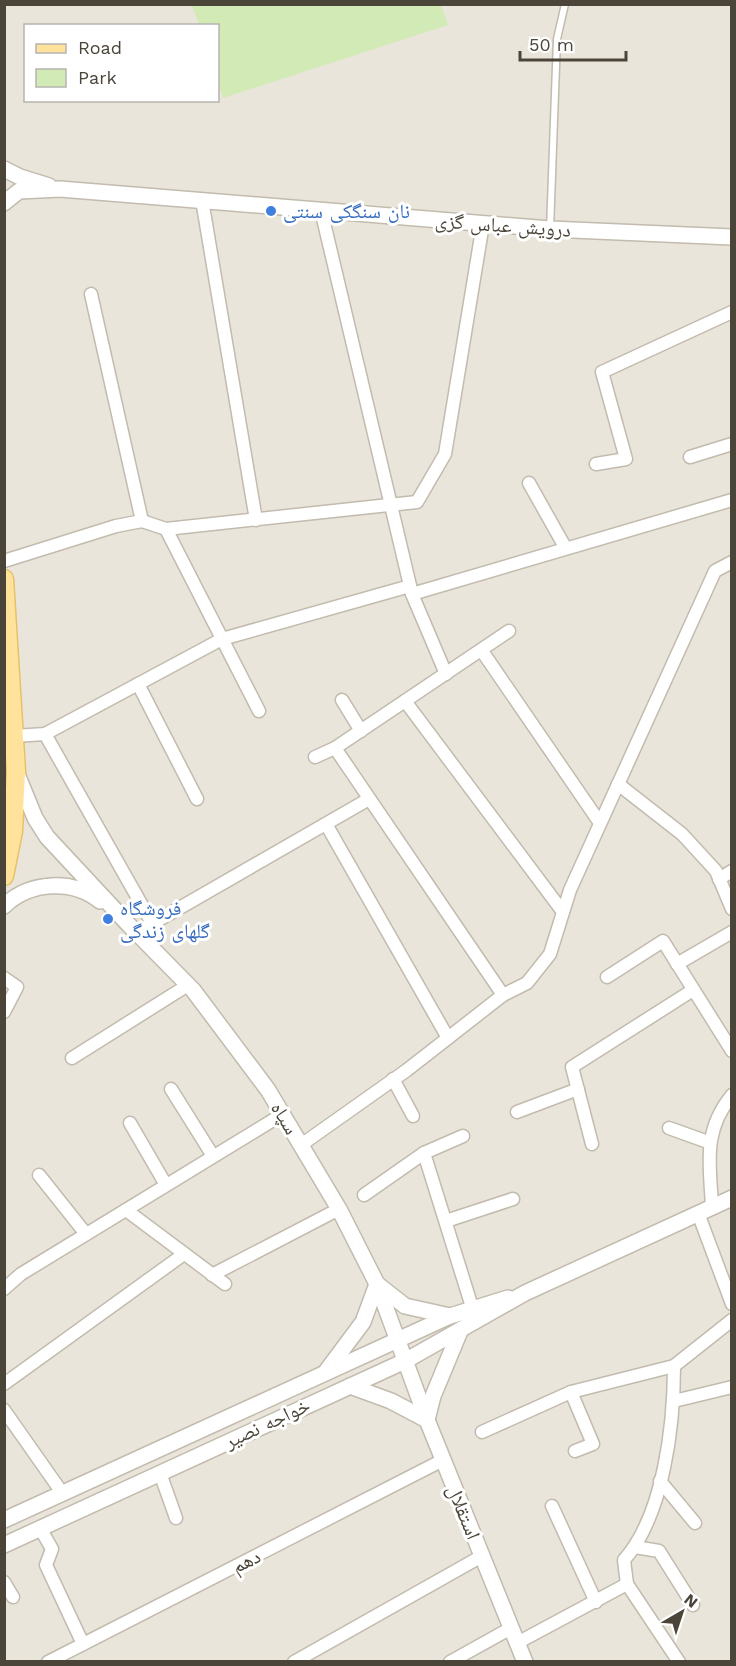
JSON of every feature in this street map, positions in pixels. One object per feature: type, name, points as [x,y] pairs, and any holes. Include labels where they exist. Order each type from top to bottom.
[{"type":"main road","points":[[4,579],[16,771],[13,831],[4,876]]},
{"type":"street","points":[[4,169],[20,177],[60,189]]},
{"type":"street","name":"درویش عباس گزی","points":[[60,189],[550,229],[732,237]]},
{"type":"street","points":[[4,202],[19,191],[60,189]]},
{"type":"street","points":[[202,200],[256,520]]},
{"type":"street","points":[[321,210],[393,506],[411,590],[446,674]]},
{"type":"street","points":[[4,561],[116,525],[142,521],[166,529],[417,502],[446,454],[483,224]]},
{"type":"street","points":[[91,294],[142,521]]},
{"type":"street","points":[[596,464],[626,459],[602,372],[732,312]]},
{"type":"street","points":[[690,458],[732,444]]},
{"type":"street","points":[[529,483],[565,547]]},
{"type":"street","points":[[14,736],[45,734],[222,639],[411,590],[732,500]]},
{"type":"street","points":[[166,529],[259,711]]},
{"type":"street","points":[[301,1144],[393,1079],[503,996],[527,983],[550,954],[570,890],[715,571],[732,562]]},
{"type":"street","points":[[315,757],[335,748],[509,632]]},
{"type":"street","points":[[482,651],[600,823]]},
{"type":"street","points":[[138,684],[197,799]]},
{"type":"street","points":[[342,700],[361,730]]},
{"type":"street","points":[[405,701],[563,912]]},
{"type":"street","points":[[45,734],[152,923]]},
{"type":"street","points":[[335,748],[503,996]]},
{"type":"street","points":[[16,771],[35,818],[47,837],[132,929]]},
{"type":"street","points":[[618,784],[682,834],[716,872],[732,909]]},
{"type":"street","points":[[132,929],[152,923],[369,799]]},
{"type":"street","points":[[326,824],[448,1038]]},
{"type":"street","points":[[719,879],[732,871]]},
{"type":"street","points":[[4,906],[12,898],[30,890],[51,885],[72,887],[90,893],[132,929]]},
{"type":"street","name":"سپاه","points":[[132,929],[188,985],[268,1090],[339,1209],[377,1284],[405,1361]]},
{"type":"street","points":[[677,964],[732,932]]},
{"type":"street","points":[[607,977],[663,941],[732,1052]]},
{"type":"street","points":[[4,978],[17,987],[4,1012]]},
{"type":"street","points":[[72,1058],[188,985]]},
{"type":"street","points":[[592,1144],[572,1067],[693,990]]},
{"type":"street","points":[[393,1079],[413,1116]]},
{"type":"street","points":[[171,1089],[213,1156]]},
{"type":"street","points":[[517,1112],[578,1089]]},
{"type":"street","points":[[731,1302],[705,1210],[708,1142],[722,1107],[732,1095]]},
{"type":"street","points":[[4,1289],[21,1274],[283,1114]]},
{"type":"street","points":[[130,1123],[166,1185]]},
{"type":"street","points":[[669,1128],[708,1142]]},
{"type":"street","points":[[364,1194],[424,1153],[463,1136]]},
{"type":"street","points":[[424,1153],[472,1308]]},
{"type":"street","points":[[39,1175],[86,1234]]},
{"type":"street","name":"خواجه نصیر","points":[[4,1545],[405,1361],[525,1293],[732,1198]]},
{"type":"street","points":[[446,1221],[513,1199]]},
{"type":"street","points":[[212,1275],[339,1209]]},
{"type":"street","points":[[126,1210],[225,1284]]},
{"type":"street","points":[[4,1384],[184,1254]]},
{"type":"street","points":[[321,1377],[363,1322],[377,1284],[405,1306],[450,1316]]},
{"type":"street","name":"خواجه نصیر","points":[[4,1520],[321,1377],[450,1316],[525,1293]]},
{"type":"street","points":[[482,1432],[572,1392],[674,1366],[732,1320]]},
{"type":"street","points":[[350,1386],[391,1401],[427,1420],[433,1396],[460,1331]]},
{"type":"street","name":"استقلال","points":[[405,1361],[525,1662]]},
{"type":"street","points":[[674,1366],[674,1401],[660,1481],[635,1547],[624,1560],[627,1584],[679,1662]]},
{"type":"street","points":[[674,1401],[732,1387]]},
{"type":"street","points":[[572,1392],[593,1443],[575,1451]]},
{"type":"street","points":[[4,1410],[63,1494]]},
{"type":"street","points":[[184,1439],[192,1458]]},
{"type":"street","name":"دهم","points":[[48,1662],[443,1460]]},
{"type":"street","points":[[160,1473],[176,1518]]},
{"type":"street","points":[[660,1481],[695,1523]]},
{"type":"street","points":[[552,1506],[596,1602]]},
{"type":"street","points":[[40,1528],[52,1549],[46,1565],[83,1644]]},
{"type":"street","points":[[635,1547],[659,1551],[693,1605]]},
{"type":"street","points":[[294,1662],[482,1556]]},
{"type":"street","points":[[4,1582],[13,1597]]},
{"type":"street","points":[[517,1643],[627,1584]]},
{"type":"street","points":[[450,1662],[511,1628]]},
{"type":"lane","points":[[550,229],[557,39],[565,4]]},
{"type":"shaded area","points":[[5,5],[731,5],[731,1661],[5,1661]]},
{"type":"green space","points":[[192,5],[441,5],[448,25],[223,98],[219,84],[219,24],[199,24]]},
{"type":"place","name":"نان سنگکی سنتی","points":[[271,211]]},
{"type":"place","name":"فروشگاه گلهای زندگی","points":[[108,919]]}]
